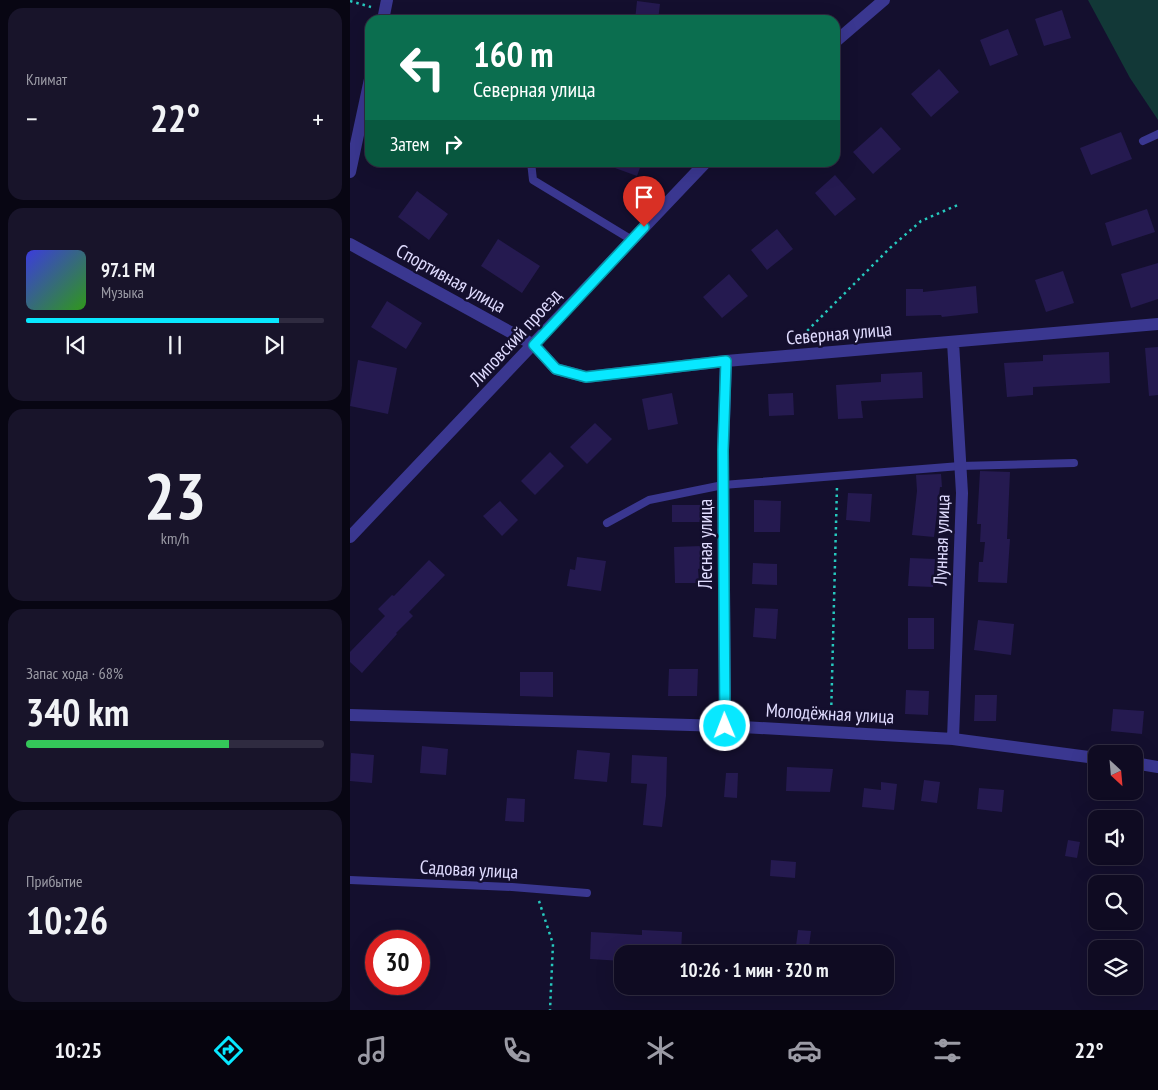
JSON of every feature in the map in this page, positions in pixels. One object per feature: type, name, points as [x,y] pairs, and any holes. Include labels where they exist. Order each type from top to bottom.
[{"type":"street","points":[[840,38],[884,0]]},
{"type":"street","points":[[350,172],[365,102]]},
{"type":"street","name":"Липовский проезд","points":[[350,537],[701,167]]},
{"type":"street","name":"Спортивная улица","points":[[350,244],[534,345]]},
{"type":"street","name":"Северная улица","points":[[534,345],[556,369],[586,377],[726,361],[1158,324]]},
{"type":"street","name":"Лунная улица","points":[[953,342],[961,503],[953,739]]},
{"type":"street","name":"Лесная улица","points":[[725,726],[723,485],[726,361]]},
{"type":"street","name":"Молодёжная улица","points":[[350,715],[725,726],[831,732],[953,739],[1088,757]]},
{"type":"street","points":[[1143,765],[1158,767]]},
{"type":"lane","points":[[1143,141],[1158,134]]},
{"type":"lane","points":[[532,167],[533,180],[632,240]]},
{"type":"lane","points":[[607,523],[649,500],[723,485],[838,474],[960,466],[1074,462]]},
{"type":"lane","name":"Садовая улица","points":[[350,880],[587,893]]},
{"type":"path","points":[[350,1],[385,10]]},
{"type":"path","points":[[782,356],[890,248],[921,222],[960,204]]},
{"type":"path","points":[[831,732],[838,474]]},
{"type":"path","points":[[536,889],[553,944],[550,1010]]},
{"type":"green space","points":[[1088,0],[1158,0],[1158,120],[1130,78]]},
{"type":"building","points":[[637,1],[660,4],[659,15],[636,15]]},
{"type":"building","points":[[1062,10],[1071,38],[1044,46],[1035,19]]},
{"type":"building","points":[[1008,29],[1018,55],[990,66],[980,40]]},
{"type":"building","points":[[939,69],[959,92],[931,117],[911,94]]},
{"type":"building","points":[[881,127],[901,149],[873,174],[853,152]]},
{"type":"building","points":[[1121,132],[1132,159],[1091,175],[1080,148]]},
{"type":"building","points":[[612,167],[640,167],[637,176]]},
{"type":"building","points":[[835,175],[856,199],[835,216],[815,193]]},
{"type":"building","points":[[417,191],[448,214],[429,240],[398,217]]},
{"type":"building","points":[[1147,209],[1155,232],[1112,246],[1105,223]]},
{"type":"building","points":[[777,229],[793,249],[767,270],[751,250]]},
{"type":"building","points":[[498,239],[540,266],[522,293],[481,266]]},
{"type":"building","points":[[1158,263],[1158,299],[1131,308],[1121,274]]},
{"type":"building","points":[[1063,271],[1074,303],[1046,312],[1035,280]]},
{"type":"building","points":[[729,274],[748,296],[722,318],[703,297]]},
{"type":"building","points":[[976,286],[978,313],[942,317],[941,315],[906,316],[906,289],[923,289],[923,292]]},
{"type":"building","points":[[387,301],[422,323],[406,349],[371,327]]},
{"type":"building","points":[[1158,347],[1158,395],[1149,396],[1145,348]]},
{"type":"building","points":[[1109,352],[1110,383],[1033,387],[1033,395],[1007,397],[1004,363],[1043,361],[1043,355]]},
{"type":"building","points":[[358,360],[397,368],[388,414],[350,406]]},
{"type":"building","points":[[922,372],[923,398],[861,401],[863,418],[838,419],[836,385],[881,382],[881,374]]},
{"type":"building","points":[[672,393],[678,424],[648,430],[642,399]]},
{"type":"building","points":[[793,393],[794,415],[769,416],[768,394]]},
{"type":"building","points":[[595,423],[612,439],[587,464],[570,447]]},
{"type":"building","points":[[550,452],[564,466],[535,495],[521,481]]},
{"type":"building","points":[[980,471],[1010,472],[1007,539],[1010,539],[1007,583],[978,582],[979,562],[983,562],[985,542],[980,542],[981,524],[977,524]]},
{"type":"building","points":[[941,474],[942,487],[940,487],[934,537],[912,535],[917,491],[916,475]]},
{"type":"building","points":[[848,493],[872,494],[870,522],[846,520]]},
{"type":"building","points":[[754,500],[781,501],[780,532],[754,532]]},
{"type":"building","points":[[500,501],[518,520],[502,536],[483,516]]},
{"type":"building","points":[[672,505],[701,505],[700,522],[672,522]]},
{"type":"building","points":[[701,546],[702,568],[698,569],[699,583],[675,583],[674,547]]},
{"type":"building","points":[[577,557],[606,561],[601,591],[567,586],[570,569],[575,570]]},
{"type":"building","points":[[910,558],[935,559],[933,587],[908,586]]},
{"type":"building","points":[[429,560],[445,575],[409,612],[413,616],[362,673],[350,662],[350,652],[385,616],[378,609],[392,595],[394,596]]},
{"type":"building","points":[[753,563],[777,564],[777,585],[752,584]]},
{"type":"building","points":[[755,608],[778,609],[776,639],[753,637]]},
{"type":"building","points":[[908,618],[934,618],[934,649],[908,649]]},
{"type":"building","points":[[978,620],[1014,624],[1011,655],[974,650]]},
{"type":"building","points":[[669,669],[698,669],[697,696],[668,696]]},
{"type":"building","points":[[520,672],[553,672],[553,697],[520,696]]},
{"type":"building","points":[[906,690],[929,691],[928,715],[905,714]]},
{"type":"building","points":[[975,695],[997,695],[996,721],[974,721]]},
{"type":"building","points":[[1113,709],[1144,711],[1142,734],[1111,731]]},
{"type":"building","points":[[422,746],[448,749],[446,775],[420,773]]},
{"type":"building","points":[[577,750],[610,753],[607,782],[574,779]]},
{"type":"building","points":[[351,753],[374,755],[372,783],[350,781]]},
{"type":"building","points":[[632,755],[667,757],[666,796],[662,827],[643,825],[647,784],[631,783]]},
{"type":"building","points":[[787,767],[833,769],[830,792],[786,791]]},
{"type":"building","points":[[726,773],[738,773],[737,798],[724,797]]},
{"type":"building","points":[[924,780],[940,782],[937,803],[921,801]]},
{"type":"building","points":[[881,782],[897,784],[894,810],[862,807],[864,788],[881,790]]},
{"type":"building","points":[[979,788],[1004,790],[1002,812],[977,809]]},
{"type":"building","points":[[507,798],[525,799],[524,822],[505,821]]},
{"type":"building","points":[[1068,840],[1080,842],[1077,858],[1065,856]]},
{"type":"building","points":[[771,860],[796,862],[795,878],[770,876]]},
{"type":"building","points":[[642,930],[682,932],[681,945],[614,945],[614,960],[590,959],[591,932],[642,935]]},
{"type":"building","points":[[798,930],[811,931],[809,945],[796,945]]},
{"type":"route","points":[[644,227],[534,345],[556,369],[586,377],[726,361],[723,450],[725,726]]}]
